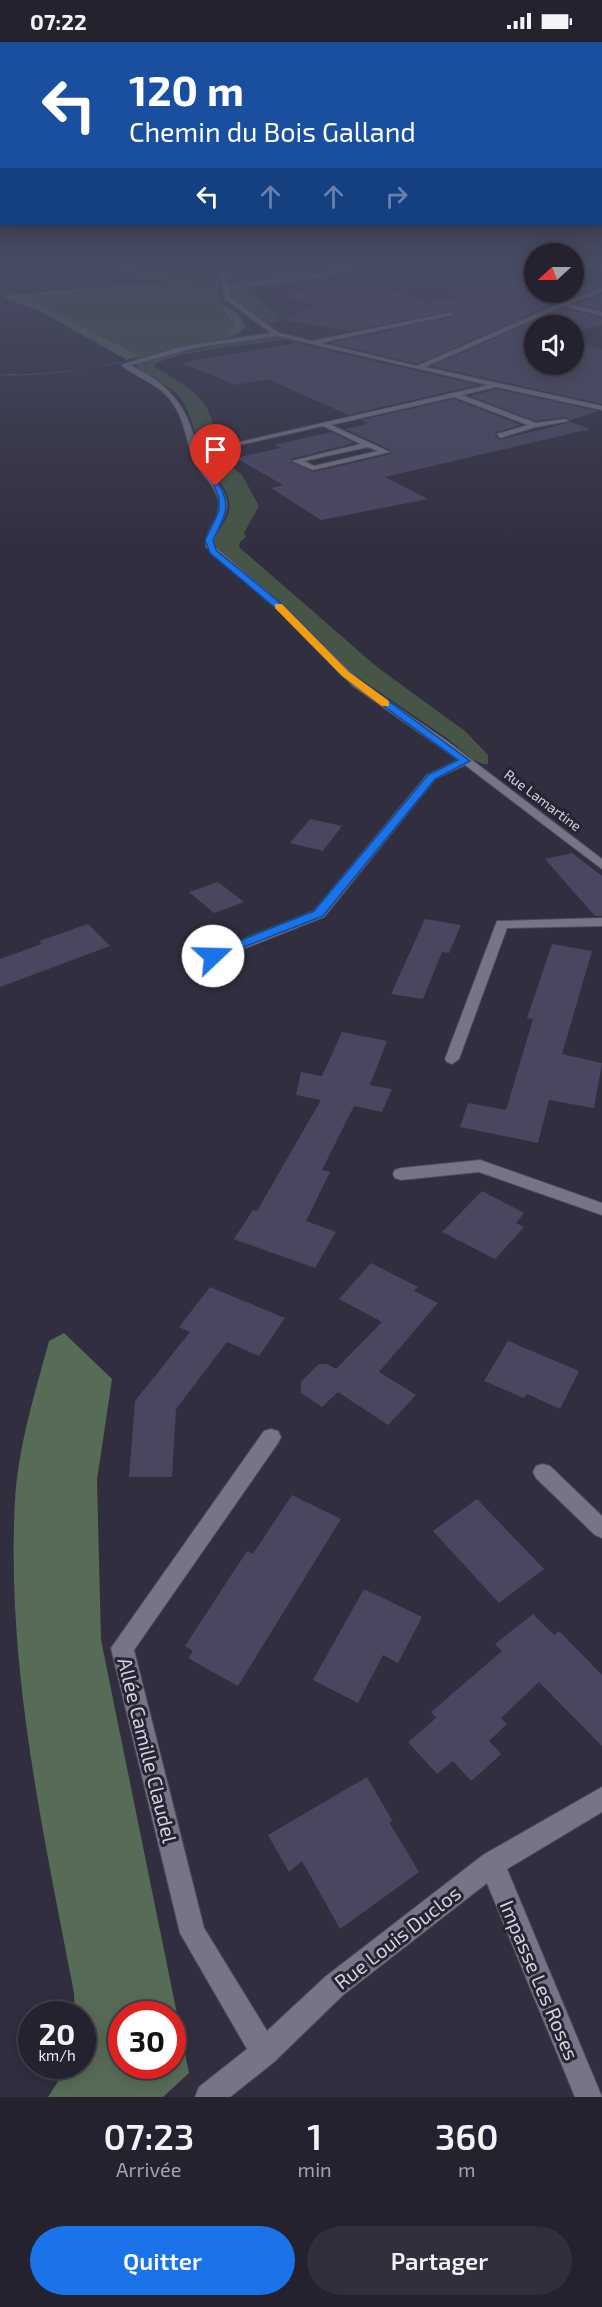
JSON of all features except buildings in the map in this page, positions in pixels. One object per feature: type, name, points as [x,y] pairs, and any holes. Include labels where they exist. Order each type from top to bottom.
[{"type":"street","name":"Rue Lamartine","points":[[137,360],[124,365],[162,386],[177,401],[186,420],[196,458],[222,498],[223,511],[212,533],[210,548],[282,609],[345,674],[602,865]]},
{"type":"street","points":[[384,360],[602,408]]},
{"type":"street","points":[[418,368],[436,360]]},
{"type":"street","points":[[236,444],[499,385]]},
{"type":"street","points":[[455,395],[535,425]]},
{"type":"street","points":[[500,436],[535,425],[565,421]]},
{"type":"street","points":[[326,425],[369,444],[386,452],[313,468],[296,461],[369,444]]},
{"type":"street","points":[[213,956],[319,914],[431,777],[465,761]]},
{"type":"street","points":[[452,1059],[502,924],[602,922]]},
{"type":"street","points":[[401,1174],[480,1166],[602,1209]]},
{"type":"street","name":"Allée Camille Claudel","points":[[264,2052],[193,1932],[123,1648],[271,1437]]},
{"type":"street","points":[[543,1472],[602,1529]]},
{"type":"street","name":"Rue Louis Duclos","points":[[209,2097],[264,2052],[334,1986],[492,1864],[602,1799]]},
{"type":"street","name":"Impasse Les Roses","points":[[492,1864],[589,2097]]},
{"type":"green space","points":[[130,360],[102,366],[82,369]]},
{"type":"green space","points":[[146,360],[166,360],[154,366],[186,386],[207,408],[217,434],[230,449],[218,452],[222,459],[242,475],[259,506],[244,533],[246,537],[240,542],[239,547],[377,667],[465,731],[488,755],[488,764],[472,759],[448,739],[353,674],[284,605],[215,548],[216,536],[228,514],[227,495],[200,456],[193,425],[180,398],[172,390],[143,373],[136,364]]},
{"type":"green space","points":[[82,369],[42,374],[0,375],[24,374]]},
{"type":"green space","points":[[64,1333],[112,1379],[97,1480],[101,1640],[174,2001],[108,2001],[108,2079],[182,2079],[163,2097],[48,2097],[60,2079],[96,2079],[96,2001],[74,2001],[39,1810],[22,1686],[16,1625],[15,1501],[28,1420],[49,1341]]},
{"type":"green space","points":[[186,2058],[189,2073],[186,2076]]},
{"type":"slow traffic","points":[[279,606],[345,674],[386,704]]},
{"type":"route","points":[[213,956],[319,914],[431,777],[465,761],[412,720],[357,684],[282,609],[216,555],[209,544],[223,511],[222,498],[216,486]]}]
